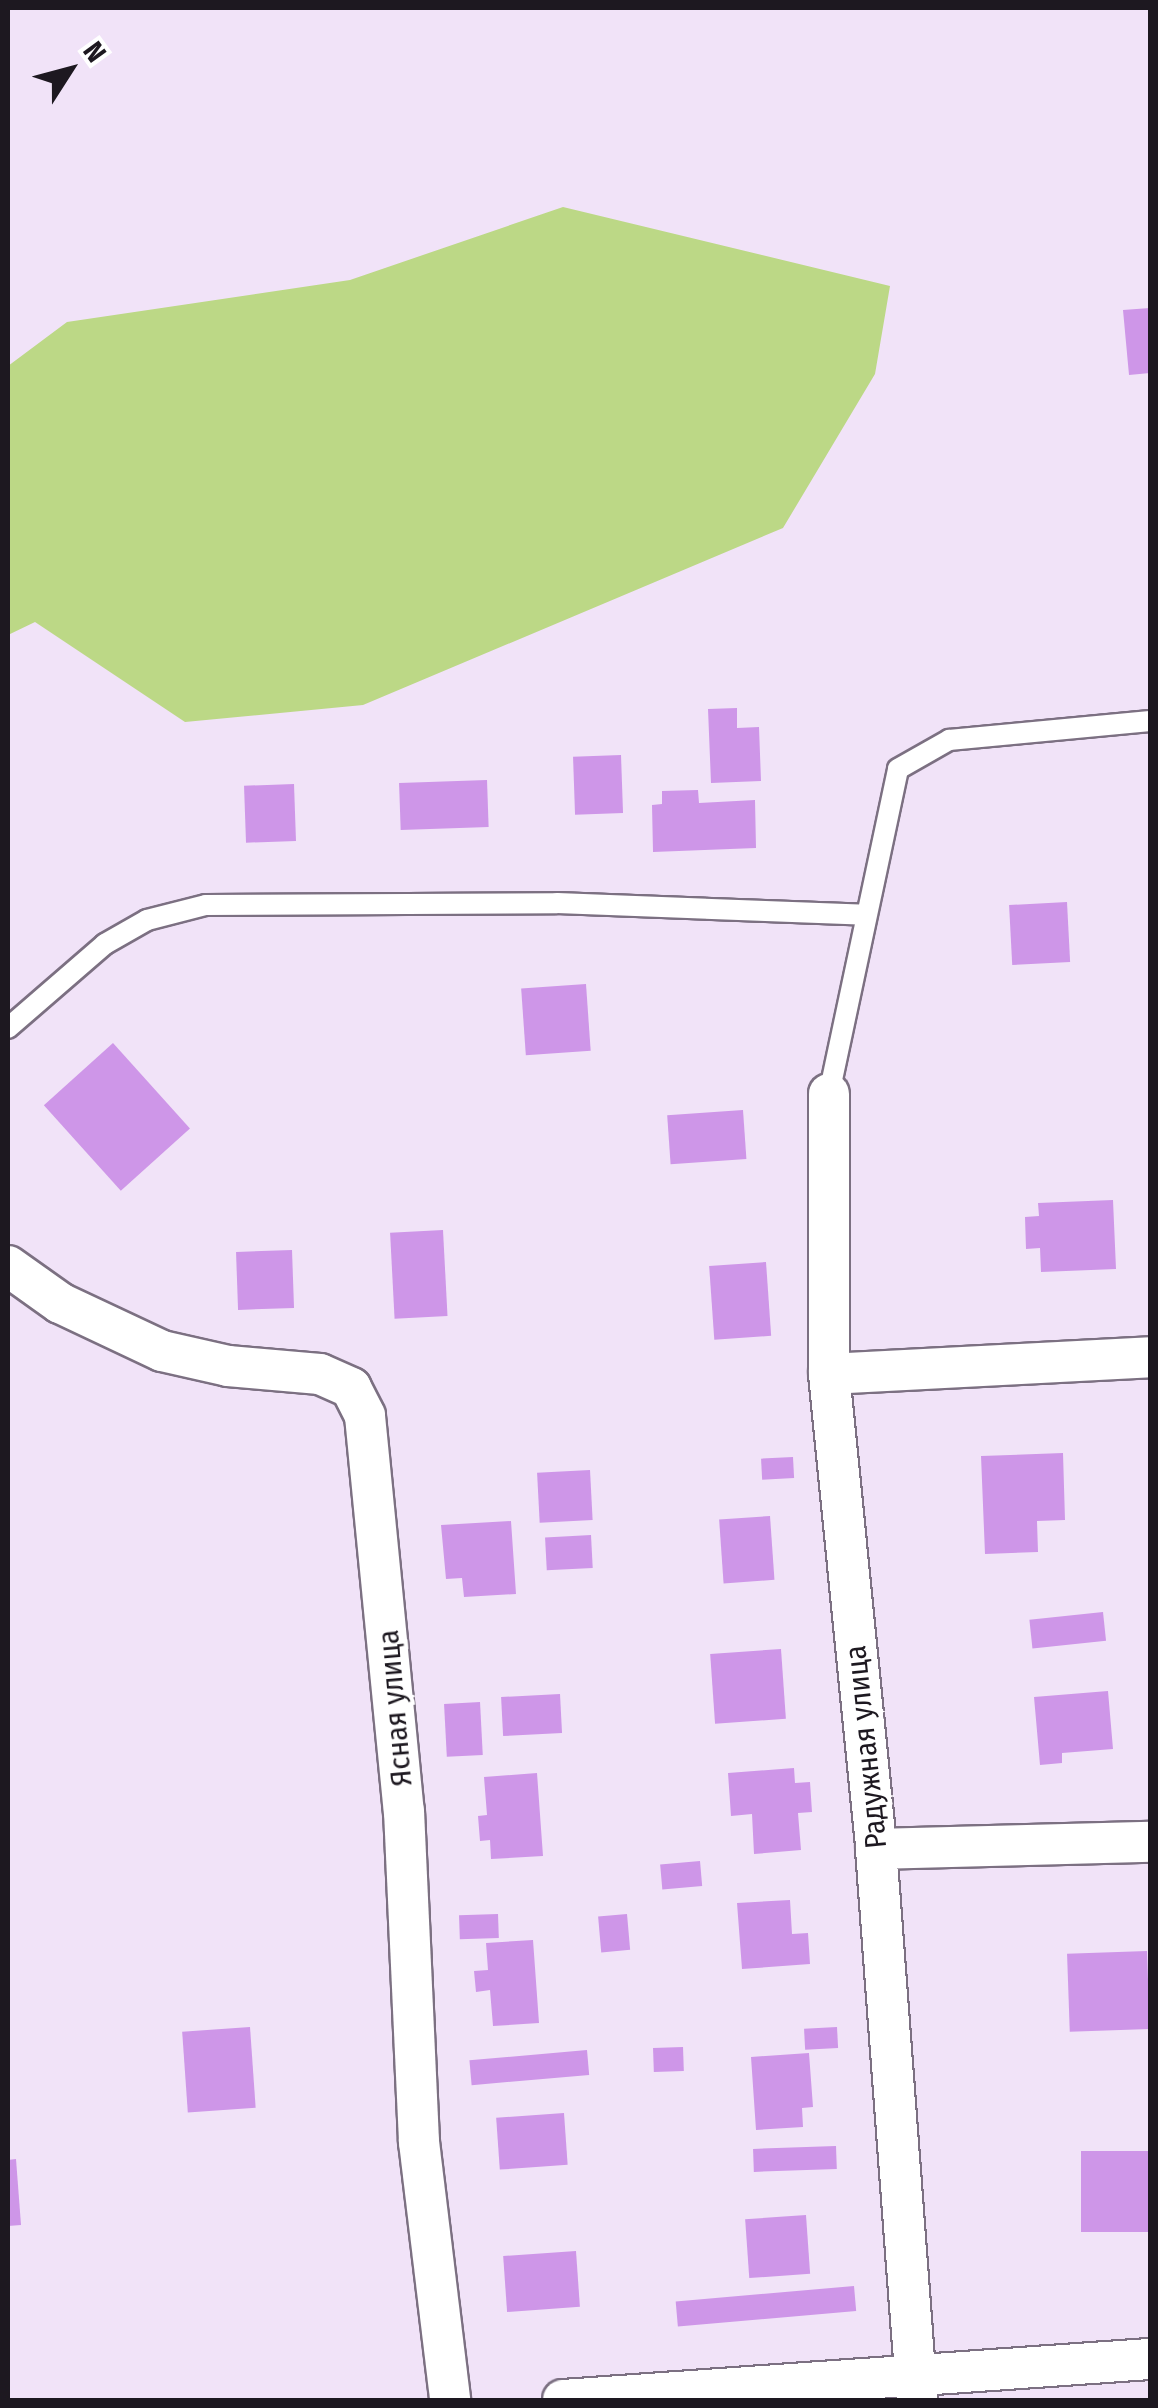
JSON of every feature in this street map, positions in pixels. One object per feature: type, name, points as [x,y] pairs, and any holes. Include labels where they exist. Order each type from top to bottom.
[{"type":"street","name":"Радужная улица","points":[[829,1094],[829,1374],[876,1850],[916,2390]]},
{"type":"street","name":"Ясная улица","points":[[8,1266],[60,1303],[162,1351],[228,1366],[320,1374],[351,1388],[365,1416],[404,1811],[418,2142],[450,2400]]},
{"type":"street","points":[[829,1374],[1150,1357]]},
{"type":"street","points":[[876,1850],[1150,1842]]},
{"type":"street","points":[[563,2400],[916,2390],[1150,2359]]},
{"type":"lane","points":[[829,1094],[898,770],[918,754],[949,740],[1002,731],[1150,720]]},
{"type":"lane","points":[[8,1028],[105,944],[147,920],[206,906],[556,903],[866,915]]},
{"type":"green space","points":[[563,207],[890,286],[875,374],[783,528],[363,705],[185,722],[35,622],[8,635],[8,366],[67,322],[350,280]]},
{"type":"building","points":[[1150,308],[1150,373],[1129,375],[1123,310]]},
{"type":"building","points":[[737,708],[737,728],[759,727],[761,781],[711,783],[708,709]]},
{"type":"building","points":[[621,755],[623,813],[575,815],[573,757]]},
{"type":"building","points":[[487,780],[489,827],[401,830],[399,783]]},
{"type":"building","points":[[294,784],[296,841],[246,843],[244,786]]},
{"type":"building","points":[[698,790],[699,803],[755,800],[756,848],[653,852],[652,805],[662,804],[662,791]]},
{"type":"building","points":[[1067,902],[1070,962],[1012,965],[1009,905]]},
{"type":"building","points":[[586,984],[591,1051],[526,1055],[521,989]]},
{"type":"building","points":[[113,1043],[190,1128],[121,1191],[44,1105]]},
{"type":"building","points":[[743,1110],[746,1159],[671,1164],[667,1115]]},
{"type":"building","points":[[1113,1200],[1116,1269],[1041,1272],[1040,1248],[1026,1249],[1025,1217],[1039,1216],[1038,1203]]},
{"type":"building","points":[[443,1230],[448,1316],[395,1319],[390,1233]]},
{"type":"building","points":[[292,1250],[294,1308],[238,1310],[236,1252]]},
{"type":"building","points":[[766,1262],[771,1336],[714,1340],[709,1266]]},
{"type":"building","points":[[1063,1453],[1065,1520],[1037,1521],[1038,1552],[985,1554],[981,1456]]},
{"type":"building","points":[[793,1457],[794,1478],[762,1480],[761,1459]]},
{"type":"building","points":[[590,1470],[593,1520],[540,1523],[537,1473]]},
{"type":"building","points":[[770,1516],[774,1580],[724,1583],[719,1520]]},
{"type":"building","points":[[511,1521],[516,1594],[464,1597],[462,1578],[446,1579],[441,1525]]},
{"type":"building","points":[[591,1535],[593,1568],[547,1570],[545,1537]]},
{"type":"building","points":[[1103,1612],[1106,1641],[1032,1649],[1029,1620]]},
{"type":"building","points":[[781,1649],[786,1719],[715,1724],[710,1654]]},
{"type":"building","points":[[1108,1691],[1113,1749],[1062,1753],[1062,1763],[1040,1765],[1034,1697]]},
{"type":"building","points":[[560,1694],[562,1733],[503,1736],[501,1697]]},
{"type":"building","points":[[480,1702],[483,1755],[447,1757],[444,1704]]},
{"type":"building","points":[[794,1768],[795,1783],[810,1782],[812,1812],[798,1813],[801,1850],[754,1854],[752,1814],[731,1816],[728,1773]]},
{"type":"building","points":[[537,1773],[543,1856],[491,1859],[490,1840],[480,1841],[478,1816],[487,1815],[484,1777]]},
{"type":"building","points":[[700,1861],[702,1886],[662,1889],[660,1864]]},
{"type":"building","points":[[790,1900],[792,1934],[808,1933],[810,1964],[742,1969],[737,1903]]},
{"type":"building","points":[[498,1914],[499,1938],[460,1939],[459,1915]]},
{"type":"building","points":[[627,1914],[630,1950],[601,1952],[598,1917]]},
{"type":"building","points":[[533,1940],[539,2023],[493,2026],[490,1990],[476,1992],[474,1971],[488,1970],[486,1943]]},
{"type":"building","points":[[1147,1951],[1150,2029],[1070,2032],[1067,1954]]},
{"type":"building","points":[[250,2027],[256,2108],[188,2113],[182,2032]]},
{"type":"building","points":[[837,2027],[838,2048],[805,2050],[804,2029]]},
{"type":"building","points":[[683,2047],[684,2071],[654,2072],[653,2048]]},
{"type":"building","points":[[587,2050],[589,2075],[472,2085],[469,2060]]},
{"type":"building","points":[[809,2053],[813,2107],[802,2108],[803,2127],[756,2130],[751,2057]]},
{"type":"building","points":[[564,2113],[568,2165],[500,2170],[496,2118]]},
{"type":"building","points":[[836,2146],[837,2169],[754,2172],[753,2149]]},
{"type":"building","points":[[1081,2151],[1150,2151],[1150,2232],[1081,2232]]},
{"type":"building","points":[[16,2159],[21,2225],[8,2226],[8,2160]]},
{"type":"building","points":[[806,2215],[810,2274],[749,2278],[745,2219]]},
{"type":"building","points":[[576,2251],[580,2307],[507,2312],[503,2256]]},
{"type":"building","points":[[854,2286],[856,2311],[678,2327],[676,2302]]}]
